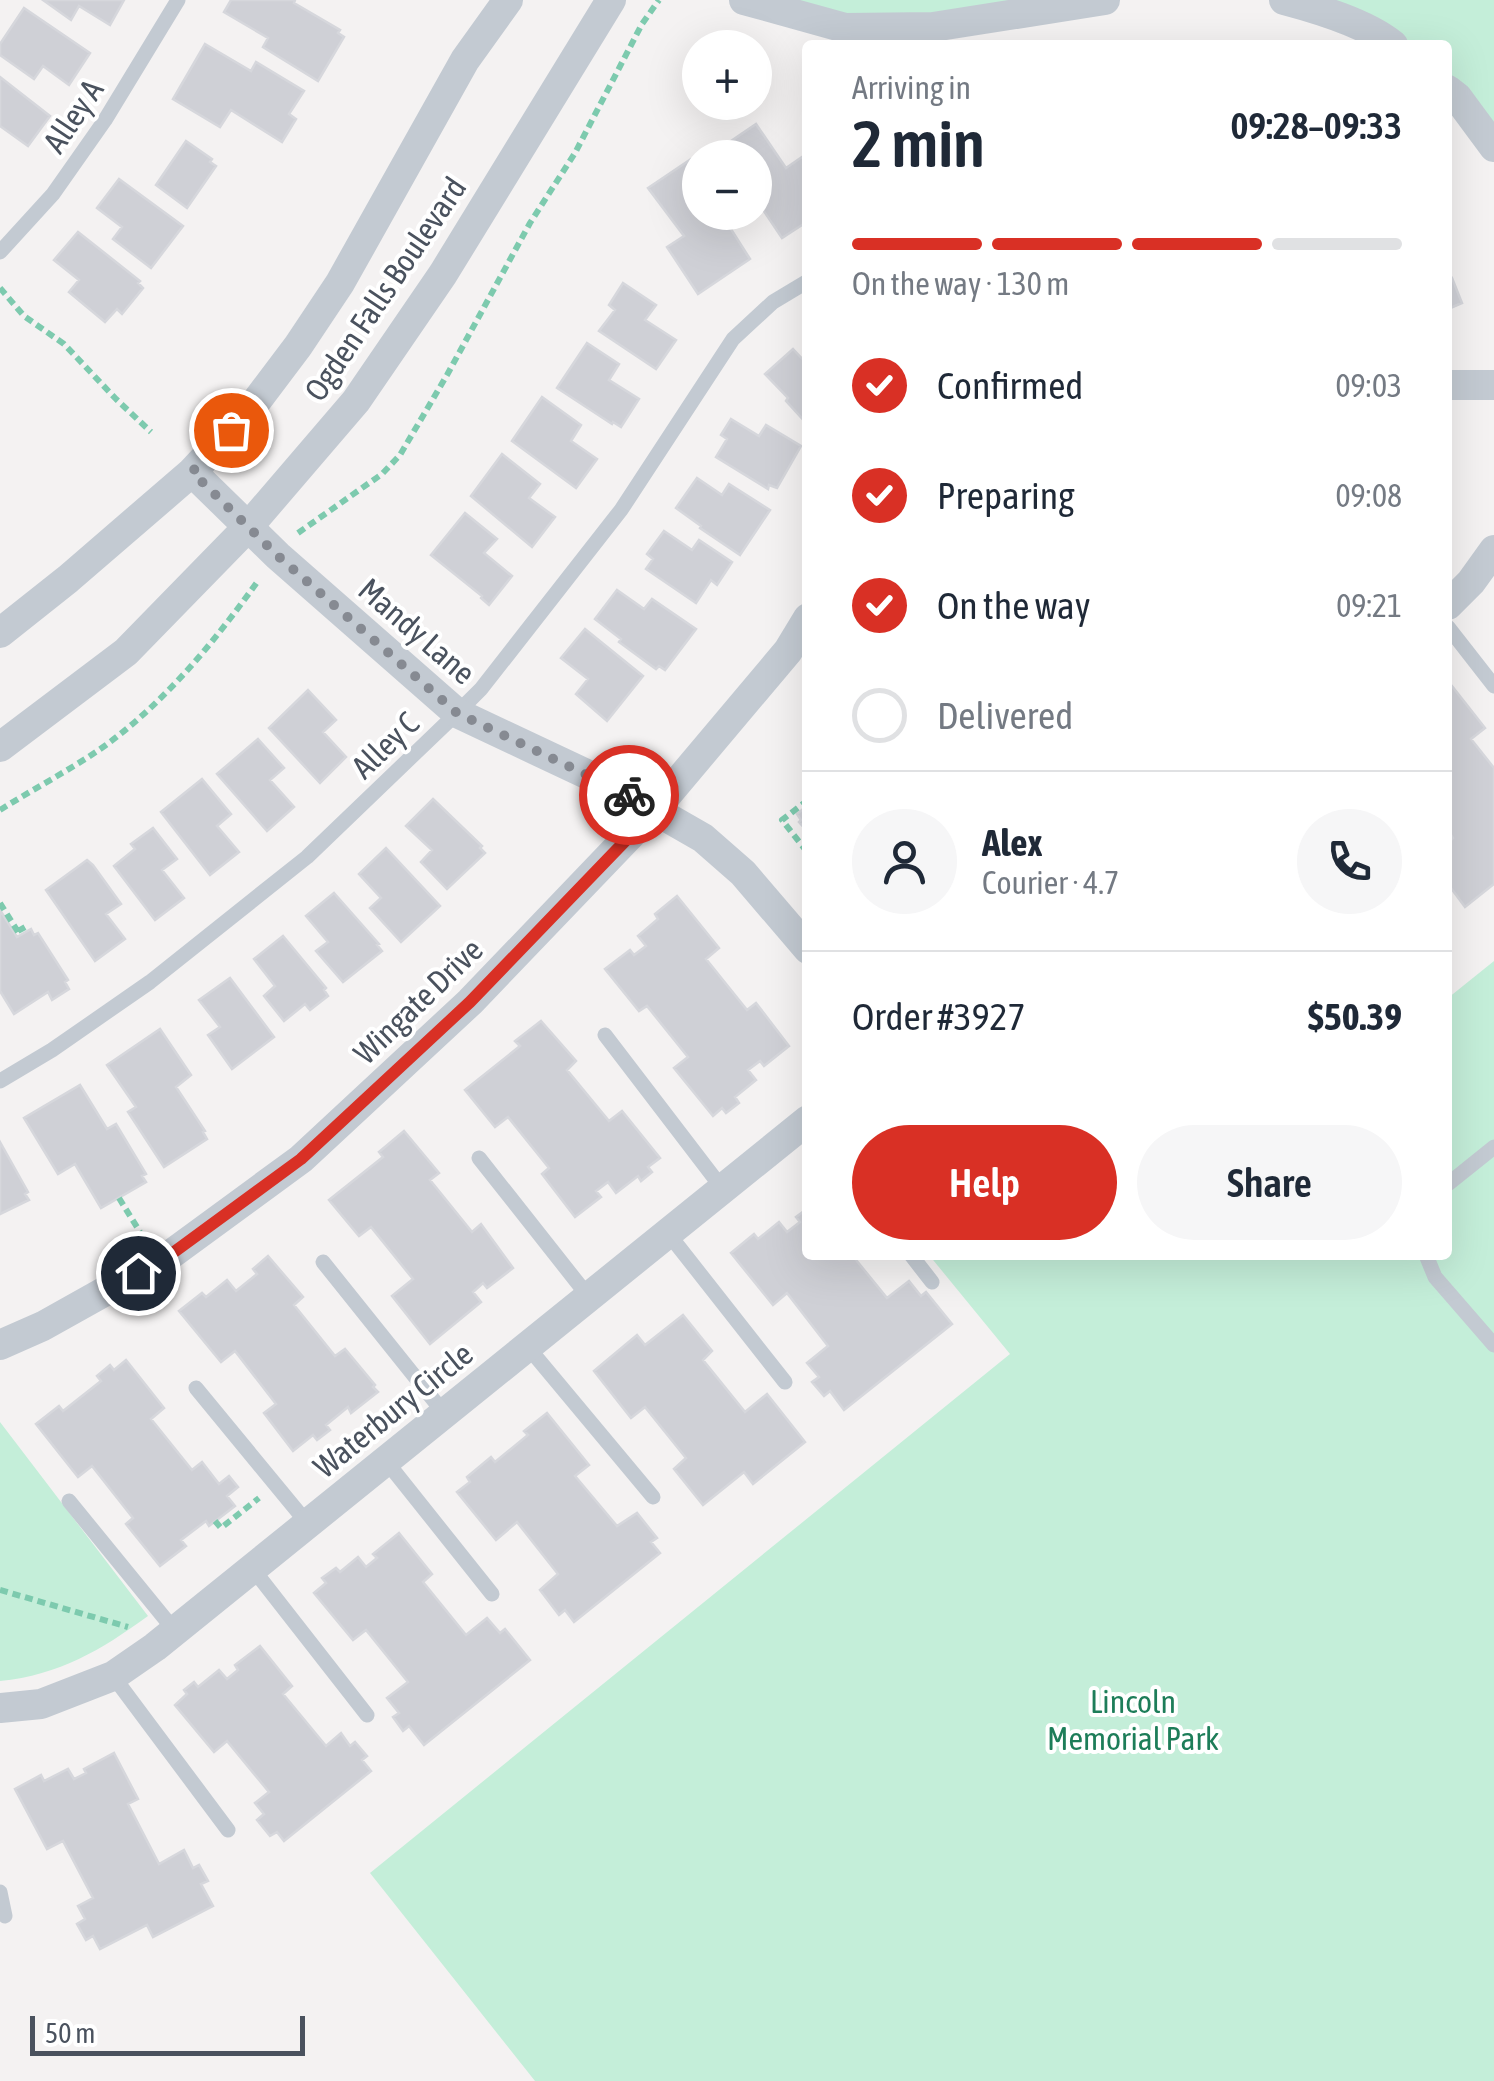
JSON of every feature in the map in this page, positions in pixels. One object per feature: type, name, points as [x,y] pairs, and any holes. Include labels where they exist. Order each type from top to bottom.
[{"type":"street","name":"Ogden Falls Boulevard","points":[[0,633],[192,472],[249,411],[340,283],[465,60],[508,0]]},
{"type":"street","name":"Ogden Falls Boulevard","points":[[0,747],[126,652],[248,527],[356,401],[444,274],[611,0]]},
{"type":"street","points":[[744,0],[845,28],[933,27],[1105,0]]},
{"type":"street","points":[[1284,0],[1334,16],[1387,40]]},
{"type":"street","points":[[1452,93],[1494,147]]},
{"type":"street","points":[[1452,385],[1494,385]]},
{"type":"street","name":"Mandy Lane","points":[[192,472],[278,556],[457,713],[614,787],[703,838],[743,873],[802,942]]},
{"type":"street","points":[[1452,601],[1494,550]]},
{"type":"street","name":"Wingate Drive","points":[[0,1345],[43,1326],[170,1255],[301,1159],[470,1002],[655,810],[788,651],[802,628]]},
{"type":"street","name":"Waterbury Circle","points":[[0,1708],[41,1704],[114,1676],[175,1632],[802,1127]]},
{"type":"lane","name":"Alley A","points":[[0,252],[53,194],[105,120],[178,0]]},
{"type":"lane","name":"Alley C","points":[[0,1081],[150,982],[307,858],[457,713],[481,689],[621,510],[733,339],[773,302],[802,285]]},
{"type":"lane","points":[[1452,632],[1494,686]]},
{"type":"lane","points":[[606,1035],[722,1188]]},
{"type":"lane","points":[[1452,1181],[1494,1146]]},
{"type":"lane","points":[[479,1158],[588,1296]]},
{"type":"lane","points":[[667,1232],[785,1382]]},
{"type":"lane","points":[[915,1260],[932,1282]]},
{"type":"lane","points":[[1428,1260],[1435,1277],[1494,1345]]},
{"type":"lane","points":[[323,1262],[444,1414]]},
{"type":"lane","points":[[527,1346],[653,1497]]},
{"type":"lane","points":[[196,1388],[308,1524]]},
{"type":"lane","points":[[386,1461],[492,1594]]},
{"type":"lane","points":[[69,1501],[175,1632]]},
{"type":"lane","points":[[253,1568],[368,1715]]},
{"type":"lane","points":[[114,1676],[228,1830]]},
{"type":"lane","points":[[0,1892],[5,1916]]},
{"type":"path","points":[[300,531],[382,474],[400,455],[530,222],[575,153],[658,0]]},
{"type":"path","points":[[0,288],[24,316],[64,344],[151,432]]},
{"type":"path","points":[[0,810],[107,744],[179,681],[262,575]]},
{"type":"path","points":[[802,805],[782,820],[802,845]]},
{"type":"path","points":[[0,903],[21,932]]},
{"type":"path","points":[[119,1198],[140,1232]]},
{"type":"path","points":[[215,1522],[221,1528],[276,1486]]},
{"type":"path","points":[[0,1590],[134,1629]]},
{"type":"green space","points":[[744,0],[1105,0],[933,27]]},
{"type":"green space","points":[[1284,0],[1494,0],[1494,147],[1452,95],[1452,40],[1381,40]]},
{"type":"green space","name":"Lincoln Memorial Park","points":[[1494,961],[1494,2081],[535,2081],[370,1873],[1010,1354],[933,1260],[1452,1260],[1452,995]]},
{"type":"green space","points":[[0,1422],[148,1616],[113,1640],[61,1667],[0,1681]]},
{"type":"building","points":[[43,0],[124,0],[110,25],[79,6],[71,20]]},
{"type":"building","points":[[231,0],[295,0],[294,3],[340,30],[338,33],[344,37],[318,81],[263,47],[268,38],[224,12]]},
{"type":"building","points":[[24,8],[90,53],[69,85],[43,66],[34,79],[0,55],[0,44]]},
{"type":"building","points":[[205,44],[251,71],[256,62],[304,91],[289,114],[296,119],[282,142],[231,110],[220,127],[173,99]]},
{"type":"building","points":[[0,77],[50,116],[28,146],[0,126]]},
{"type":"building","points":[[756,124],[767,140],[733,140]]},
{"type":"building","points":[[186,141],[216,166],[187,208],[156,185]]},
{"type":"building","points":[[772,147],[786,168],[802,157],[802,225],[782,238],[772,223]]},
{"type":"building","points":[[682,165],[682,230],[732,230],[750,259],[698,294],[667,247],[684,236],[648,188]]},
{"type":"building","points":[[119,179],[183,226],[151,268],[113,239],[122,227],[97,208]]},
{"type":"building","points":[[78,232],[140,281],[143,288],[122,314],[117,309],[105,322],[69,292],[79,280],[54,260]]},
{"type":"building","points":[[1452,278],[1462,303],[1452,307]]},
{"type":"building","points":[[623,283],[656,305],[645,320],[676,340],[656,369],[599,331],[615,310],[609,305]]},
{"type":"building","points":[[587,343],[619,364],[609,380],[639,399],[621,427],[557,388]]},
{"type":"building","points":[[793,349],[802,359],[802,418],[786,401],[788,398],[765,374]]},
{"type":"building","points":[[542,397],[581,425],[571,441],[597,459],[576,488],[512,441]]},
{"type":"building","points":[[731,419],[759,436],[766,425],[801,446],[777,488],[769,485],[768,489],[716,457],[727,439],[721,435]]},
{"type":"building","points":[[502,454],[540,484],[529,498],[555,517],[532,547],[471,496]]},
{"type":"building","points":[[697,478],[722,495],[729,484],[770,510],[740,555],[676,508]]},
{"type":"building","points":[[465,513],[497,539],[484,553],[512,576],[489,605],[431,555]]},
{"type":"building","points":[[664,531],[692,550],[699,540],[732,562],[717,585],[711,580],[696,603],[646,569],[653,559],[647,554]]},
{"type":"building","points":[[617,590],[644,609],[652,599],[696,629],[665,670],[659,666],[656,669],[595,619]]},
{"type":"building","points":[[585,629],[643,676],[607,721],[576,694],[588,679],[561,658]]},
{"type":"building","points":[[1452,686],[1485,728],[1471,739],[1494,768],[1494,884],[1465,907],[1452,889]]},
{"type":"building","points":[[308,690],[336,720],[323,732],[346,757],[320,783],[269,728]]},
{"type":"building","points":[[258,739],[284,768],[270,780],[294,807],[267,831],[217,774]]},
{"type":"building","points":[[202,779],[231,814],[217,826],[239,852],[210,875],[161,812]]},
{"type":"building","points":[[433,799],[485,853],[447,889],[421,862],[432,850],[406,826]]},
{"type":"building","points":[[153,828],[177,859],[162,870],[184,898],[155,920],[114,866],[135,849],[131,844]]},
{"type":"building","points":[[386,848],[440,906],[401,942],[370,908],[381,898],[359,874]]},
{"type":"building","points":[[87,860],[121,904],[106,914],[125,939],[95,961],[46,890]]},
{"type":"building","points":[[334,893],[382,951],[343,982],[316,951],[328,942],[306,916]]},
{"type":"building","points":[[677,896],[719,948],[706,959],[747,1010],[756,1003],[789,1046],[764,1066],[760,1061],[748,1070],[756,1080],[735,1097],[739,1103],[726,1113],[722,1108],[713,1116],[674,1068],[688,1057],[647,1006],[639,1011],[605,969],[630,950],[634,955],[646,946],[638,936],[658,919],[655,914]]},
{"type":"building","points":[[0,910],[17,937],[31,929],[34,935],[38,933],[68,980],[65,982],[69,989],[52,1000],[48,992],[14,1014],[0,991]]},
{"type":"building","points":[[283,936],[326,988],[328,996],[310,1010],[305,1004],[284,1021],[264,996],[275,986],[254,959]]},
{"type":"building","points":[[230,978],[274,1037],[232,1069],[208,1035],[220,1027],[199,1000]]},
{"type":"building","points":[[541,1021],[576,1061],[567,1070],[609,1121],[622,1111],[660,1158],[648,1167],[652,1172],[641,1181],[638,1176],[616,1193],[608,1182],[596,1191],[601,1197],[575,1217],[542,1174],[549,1168],[508,1117],[495,1127],[465,1090],[520,1046],[515,1041]]},
{"type":"building","points":[[160,1029],[191,1075],[176,1087],[207,1139],[164,1167],[128,1112],[136,1107],[107,1065]]},
{"type":"building","points":[[80,1085],[107,1129],[116,1124],[146,1174],[142,1176],[146,1182],[101,1208],[75,1164],[58,1174],[24,1118]]},
{"type":"building","points":[[404,1131],[439,1173],[430,1180],[472,1232],[481,1224],[513,1268],[487,1288],[483,1283],[473,1292],[481,1302],[430,1344],[392,1296],[413,1279],[371,1227],[359,1236],[329,1200],[383,1157],[379,1152]]},
{"type":"building","points":[[0,1142],[29,1200],[0,1214]]},
{"type":"building","points":[[802,1212],[802,1260],[856,1260],[887,1298],[909,1281],[921,1296],[926,1292],[952,1324],[844,1410],[830,1391],[824,1396],[812,1382],[819,1377],[807,1363],[828,1346],[787,1293],[773,1305],[731,1253],[754,1234],[758,1239],[779,1222],[787,1232],[800,1222],[796,1217]]},
{"type":"building","points":[[268,1256],[303,1297],[294,1305],[335,1356],[345,1349],[378,1392],[351,1413],[348,1407],[326,1425],[330,1430],[317,1440],[313,1435],[293,1451],[264,1413],[276,1404],[235,1351],[221,1362],[179,1311],[227,1280],[236,1291],[257,1274],[253,1269]]},
{"type":"building","points":[[683,1315],[712,1351],[703,1360],[745,1412],[767,1394],[805,1442],[753,1484],[744,1472],[703,1505],[674,1469],[686,1458],[645,1407],[631,1418],[594,1371],[637,1335],[645,1345]]},
{"type":"building","points":[[126,1360],[164,1408],[151,1419],[192,1470],[202,1462],[219,1484],[229,1476],[238,1487],[227,1496],[235,1506],[209,1526],[206,1521],[181,1540],[186,1546],[160,1566],[126,1524],[133,1518],[92,1466],[78,1477],[36,1424],[59,1406],[63,1411],[101,1381],[97,1376],[110,1365],[114,1370]]},
{"type":"building","points":[[547,1413],[589,1465],[575,1476],[617,1526],[637,1513],[657,1538],[651,1542],[660,1553],[574,1622],[565,1610],[559,1615],[540,1590],[558,1574],[517,1522],[496,1540],[457,1492],[470,1482],[467,1477],[491,1457],[495,1462]]},
{"type":"building","points":[[399,1533],[432,1574],[423,1582],[466,1635],[487,1618],[500,1633],[505,1629],[530,1660],[424,1745],[409,1726],[403,1731],[393,1717],[399,1713],[387,1698],[408,1682],[366,1630],[353,1640],[314,1593],[326,1583],[322,1578],[336,1568],[340,1572],[358,1557],[366,1567],[377,1558],[373,1554]]},
{"type":"building","points":[[260,1646],[292,1686],[283,1694],[326,1746],[341,1733],[350,1746],[355,1742],[367,1756],[362,1760],[371,1771],[284,1841],[277,1832],[270,1836],[257,1820],[264,1814],[255,1803],[269,1792],[227,1741],[214,1752],[175,1705],[194,1682],[198,1687],[219,1670],[227,1679],[238,1670],[235,1665]]},
{"type":"building","points":[[114,1753],[138,1799],[128,1804],[159,1864],[184,1850],[193,1868],[199,1865],[208,1881],[201,1884],[213,1906],[153,1937],[147,1925],[100,1949],[93,1936],[86,1940],[77,1924],[85,1919],[78,1906],[93,1898],[63,1841],[47,1849],[15,1789],[41,1775],[44,1781],[68,1769],[74,1779]]},
{"type":"way so far","points":[[231,430],[192,472],[278,556],[457,713],[629,795]]},
{"type":"route","points":[[138,1273],[170,1255],[301,1159],[470,1002],[655,810],[629,795]]}]
